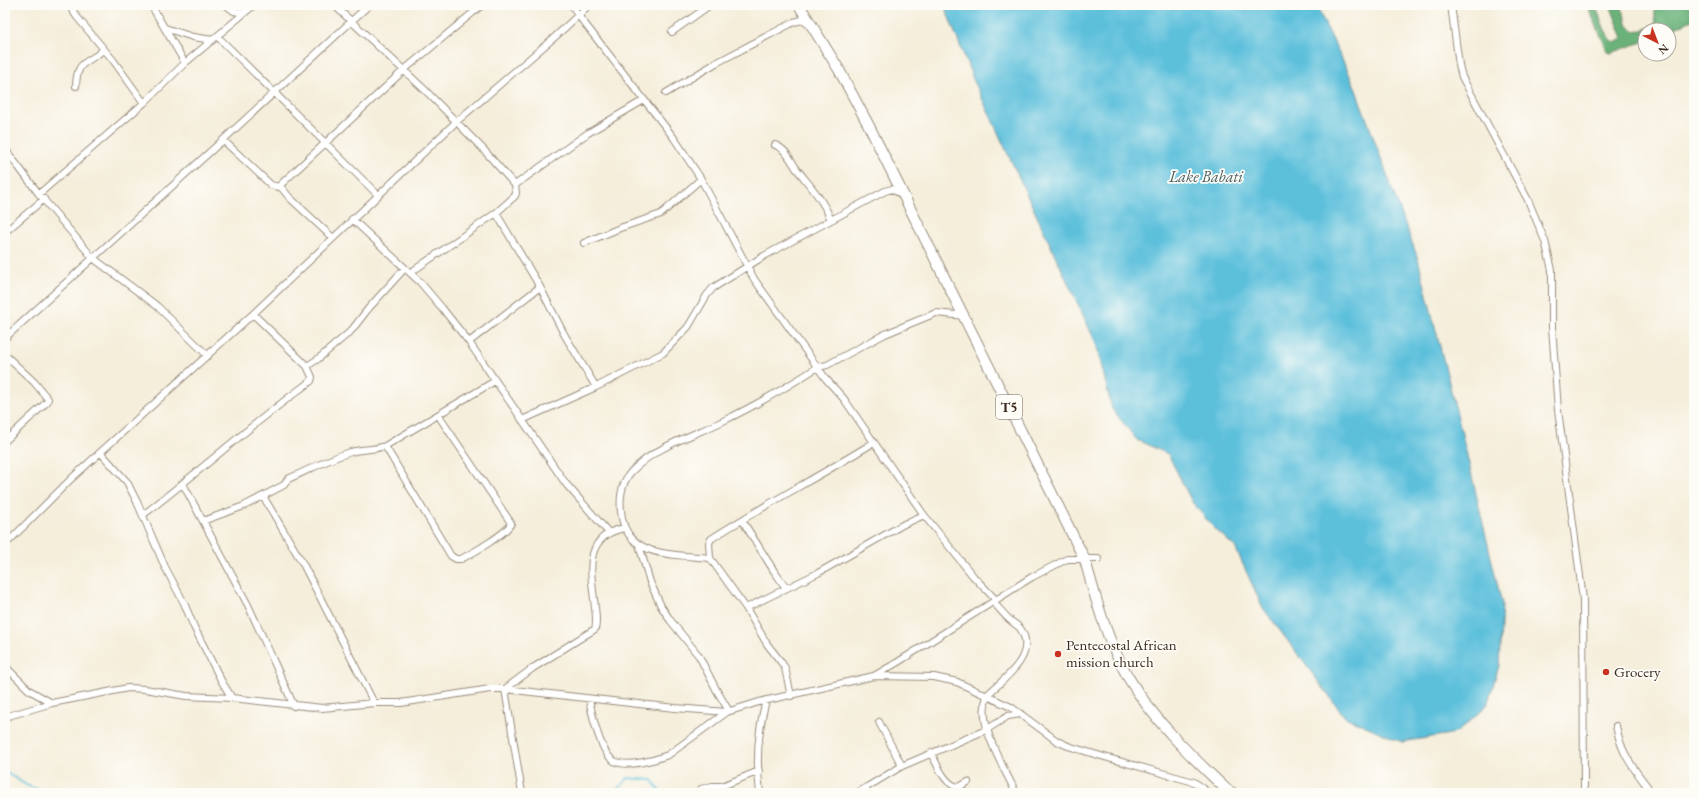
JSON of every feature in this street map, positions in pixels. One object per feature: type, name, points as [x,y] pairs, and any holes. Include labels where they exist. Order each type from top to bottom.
[{"type":"highway","name":"T5","points":[[800,5],[858,104],[907,199],[1085,560],[1097,606],[1128,677],[1151,710],[1181,746],[1228,792]]},
{"type":"street","points":[[69,5],[144,103]]},
{"type":"street","points":[[151,5],[185,64]]},
{"type":"street","points":[[226,5],[234,10],[244,13]]},
{"type":"street","points":[[39,194],[144,103],[185,64],[254,5]]},
{"type":"street","points":[[307,366],[351,331],[368,309],[408,270],[496,213],[515,196],[516,192],[515,185],[456,122],[404,70],[334,5]]},
{"type":"street","points":[[5,338],[369,5]]},
{"type":"street","points":[[223,140],[271,185],[274,187],[280,186],[404,70],[482,5]]},
{"type":"street","points":[[572,5],[578,15],[674,138],[701,179],[747,266],[826,379],[844,399],[924,515],[973,576],[1020,628],[1024,640],[1024,653],[1022,660],[1015,669],[986,696],[984,707],[986,730],[1016,793]]},
{"type":"street","points":[[5,545],[72,478],[208,356],[456,122],[589,5]]},
{"type":"street","points":[[672,32],[710,5]]},
{"type":"street","points":[[1451,5],[1462,77],[1528,200],[1545,241],[1552,270],[1552,327],[1558,410],[1584,599],[1584,793]]},
{"type":"street","points":[[666,93],[716,63],[794,22],[802,20],[816,30]]},
{"type":"street","points":[[165,28],[193,38],[215,38],[274,92],[378,195]]},
{"type":"street","points":[[76,86],[80,67],[104,49]]},
{"type":"street","points":[[515,185],[588,133],[644,100]]},
{"type":"street","points":[[775,146],[781,148],[787,154],[811,185],[824,204],[831,220]]},
{"type":"street","points":[[5,149],[39,194],[93,258],[157,306],[208,356]]},
{"type":"street","points":[[584,243],[620,228],[661,214],[701,179]]},
{"type":"street","points":[[280,186],[290,198],[333,238]]},
{"type":"street","points":[[522,420],[596,387],[663,353],[688,327],[707,295],[713,288],[747,266],[880,194],[892,189],[907,199]]},
{"type":"street","points":[[5,232],[44,199]]},
{"type":"street","points":[[496,213],[540,287],[564,334],[596,387]]},
{"type":"street","points":[[352,219],[426,288],[469,342],[566,484],[609,533]]},
{"type":"street","points":[[469,342],[540,287]]},
{"type":"street","points":[[710,558],[649,550],[638,544],[624,528],[620,508],[622,489],[630,473],[659,450],[767,399],[818,367],[827,365],[885,334],[936,313],[965,316]]},
{"type":"street","points":[[143,514],[183,484],[270,411],[311,381],[312,377],[307,366],[253,314]]},
{"type":"street","points":[[5,354],[34,382],[48,400],[5,441]]},
{"type":"street","points":[[203,521],[244,506],[284,485],[288,479],[333,459],[351,452],[374,450],[385,446],[495,382]]},
{"type":"street","points":[[385,446],[451,556],[456,559],[461,559],[486,545],[508,529],[511,524],[438,415]]},
{"type":"street","points":[[791,696],[781,662],[758,631],[746,608],[710,558],[709,543],[711,539],[834,468],[873,442]]},
{"type":"street","points":[[101,453],[127,482],[194,627],[222,682],[232,698]]},
{"type":"street","points":[[183,484],[248,605],[294,706]]},
{"type":"street","points":[[263,496],[303,564],[374,703]]},
{"type":"street","points":[[746,608],[818,573],[904,524],[924,515]]},
{"type":"street","points":[[742,520],[786,588]]},
{"type":"street","points":[[505,689],[532,668],[595,629],[596,619],[590,561],[595,548],[601,539],[609,533],[624,528]]},
{"type":"street","points":[[638,544],[650,582],[661,606],[670,620],[699,656],[728,711]]},
{"type":"street","points":[[874,676],[1032,577],[1067,560],[1098,559]]},
{"type":"street","points":[[5,666],[29,690],[52,703]]},
{"type":"street","points":[[5,716],[52,703],[128,688],[145,689],[186,696],[232,698],[322,708],[374,703],[401,703],[505,689],[676,708],[728,711],[766,700],[791,696],[874,676],[934,677],[957,682],[1011,707],[1057,741],[1101,756],[1194,782],[1207,793]]},
{"type":"street","points":[[505,689],[522,793]]},
{"type":"street","points":[[589,699],[595,728],[609,756],[613,761],[627,763],[658,759],[668,755],[728,711]]},
{"type":"street","points":[[760,793],[759,739],[766,700]]},
{"type":"street","points":[[857,793],[902,766],[986,730],[1008,716],[1021,714]]},
{"type":"street","points":[[879,722],[902,766]]},
{"type":"street","points":[[1616,726],[1619,742],[1625,756],[1652,793]]},
{"type":"street","points":[[931,753],[942,774],[952,785],[959,786],[968,782]]},
{"type":"street","points":[[701,789],[712,786],[722,786],[759,771]]},
{"type":"green space","points":[[1587,5],[1595,5],[1605,30],[1612,41],[1618,42],[1623,38],[1610,5],[1621,5],[1628,26],[1637,32],[1637,44],[1611,53],[1608,52]]},
{"type":"green space","points":[[1653,5],[1694,5],[1694,19],[1677,27],[1677,22],[1656,22]]},
{"type":"water","name":"Lake Babati","points":[[944,5],[1316,5],[1353,82],[1418,259],[1461,430],[1502,604],[1499,666],[1487,705],[1456,733],[1402,742],[1345,717],[1263,608],[1235,547],[1213,527],[1192,502],[1168,454],[1137,440],[1112,409],[1096,343],[974,81]]},
{"type":"waterway","points":[[5,772],[28,786],[47,792],[68,793]]},
{"type":"waterway","points":[[615,793],[628,778],[652,780],[659,790],[659,793]]},
{"type":"place","name":"Pentecostal African mission church","points":[[1058,654]]},
{"type":"place","name":"Grocery","points":[[1606,672]]}]
